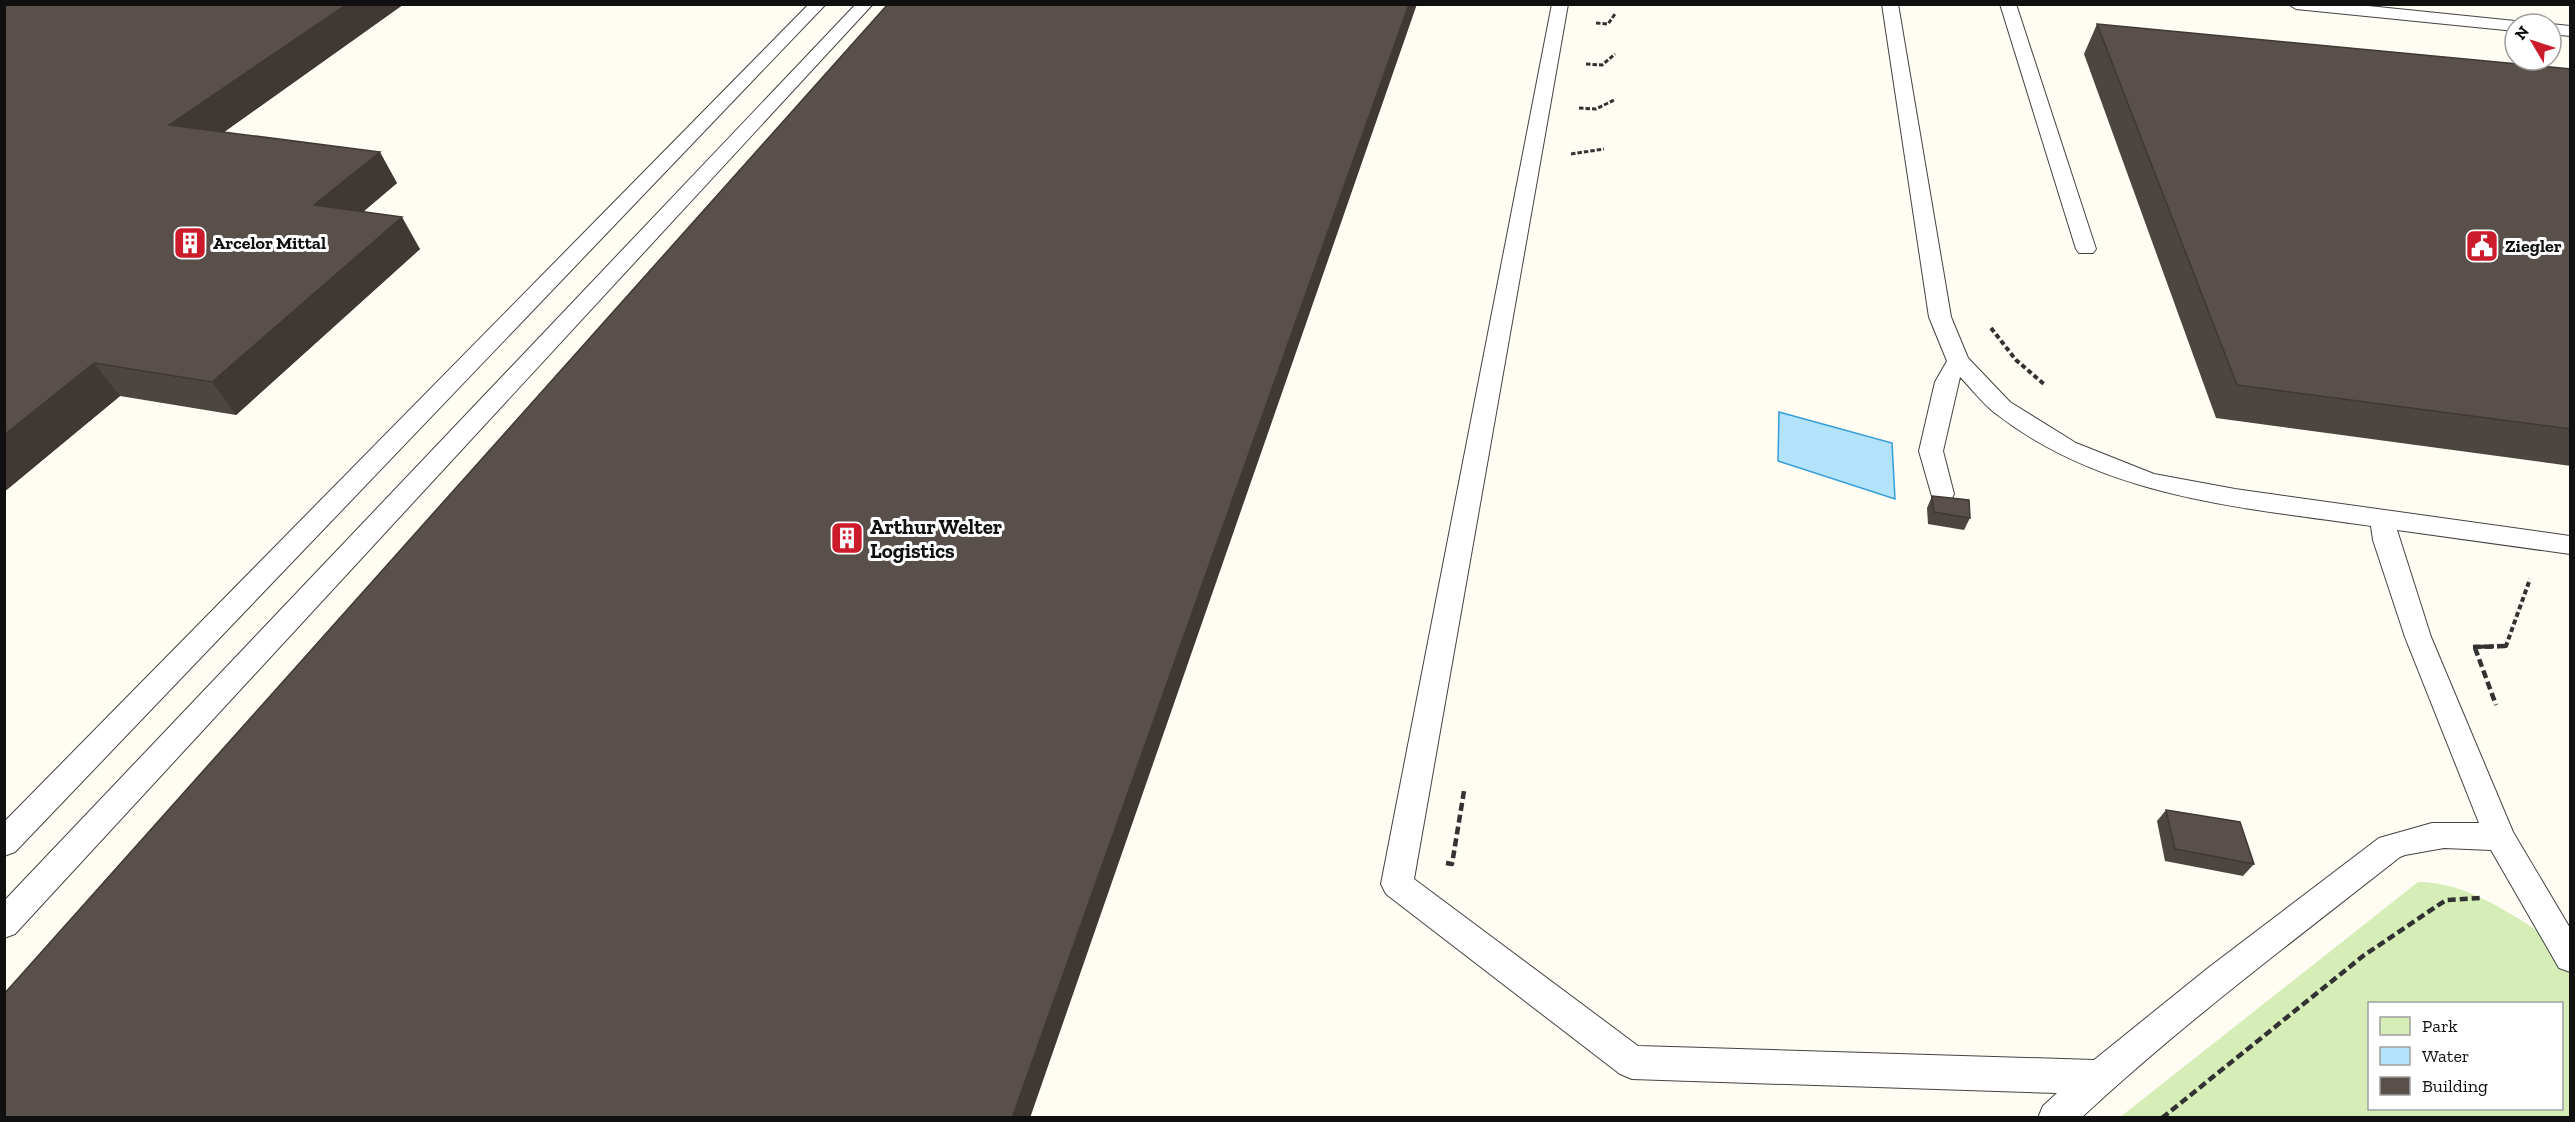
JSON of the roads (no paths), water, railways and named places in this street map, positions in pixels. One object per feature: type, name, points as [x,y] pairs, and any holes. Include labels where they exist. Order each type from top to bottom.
[{"type":"lane","points":[[4,843],[818,4]]},
{"type":"lane","points":[[4,924],[865,4]]},
{"type":"lane","points":[[1560,4],[1409,830],[1396,884],[1632,1062],[2099,1077]]},
{"type":"lane","points":[[1890,4],[1940,317],[1958,361],[2002,407],[2068,448],[2149,481],[2235,498],[2571,545]]},
{"type":"lane","points":[[2008,4],[2086,249]]},
{"type":"lane","points":[[2296,4],[2503,25]]},
{"type":"lane","points":[[1942,494],[1931,451],[1946,382],[1958,361]]},
{"type":"lane","points":[[2383,520],[2386,540],[2418,637],[2500,838],[2571,957]]},
{"type":"lane","points":[[2055,1118],[2099,1077],[2173,1016],[2390,848],[2421,837],[2458,834],[2500,838]]},
{"type":"water","points":[[1779,412],[1892,443],[1895,499],[1778,461]]},
{"type":"place","name":"Arcelor Mittal","points":[[190,243]]},
{"type":"place","name":"Ziegler","points":[[2482,246]]},
{"type":"place","name":"Arthur Welter Logistics","points":[[847,538]]}]
